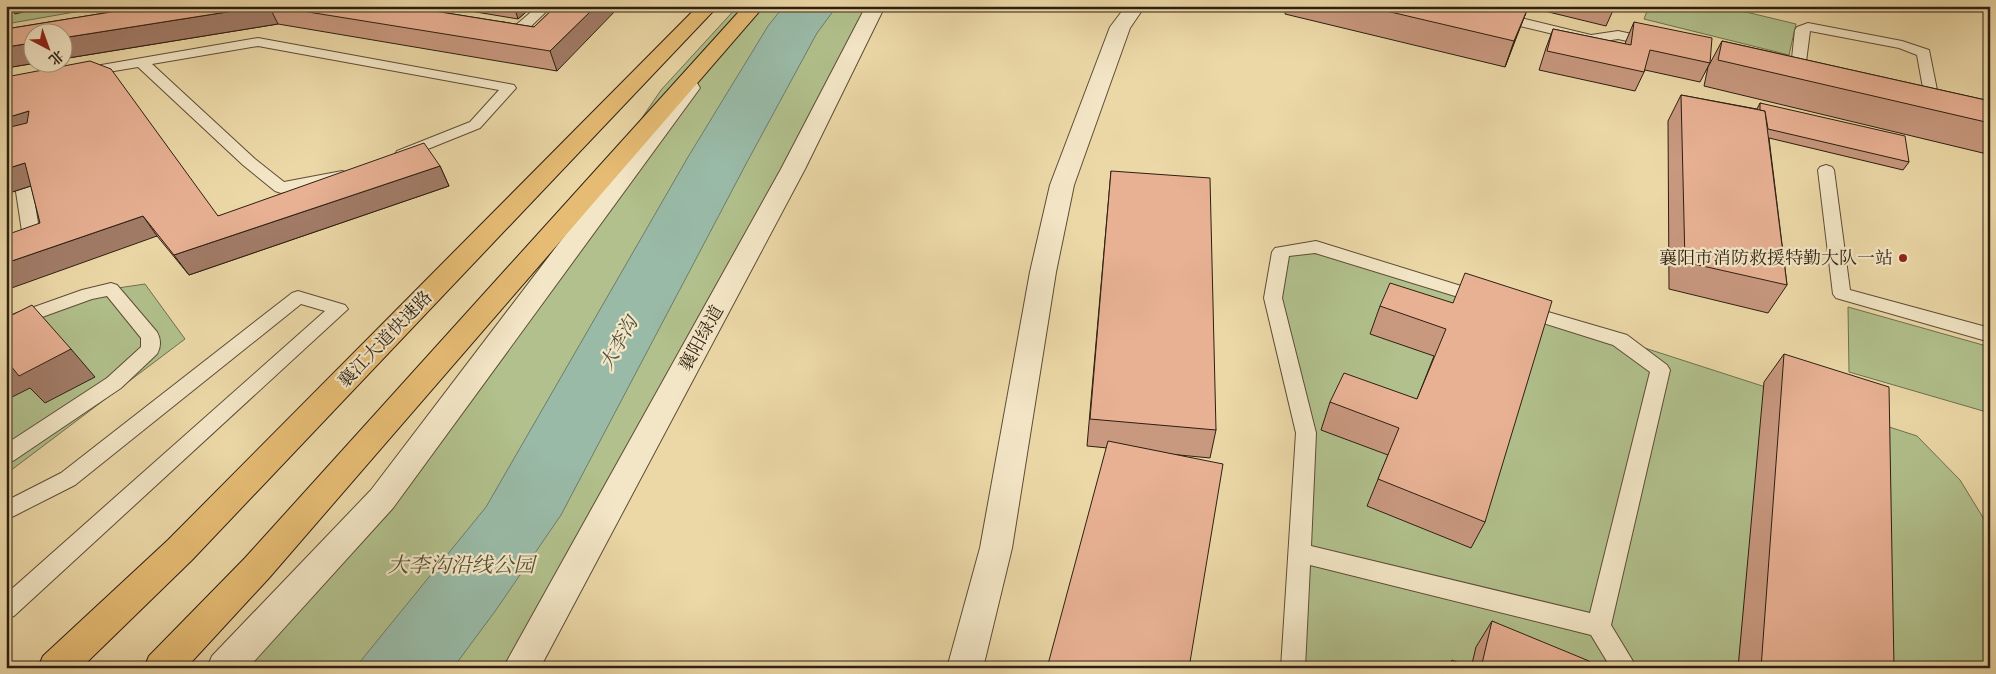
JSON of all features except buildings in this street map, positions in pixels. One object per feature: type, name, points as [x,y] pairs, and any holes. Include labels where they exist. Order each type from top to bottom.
[{"type":"highway","name":"襄江大道快速路","points":[[56,668],[180,550],[709,6]]},
{"type":"highway","points":[[162,668],[263,561],[756,6]]},
{"type":"street","points":[[225,668],[382,499],[686,92],[756,6]]},
{"type":"street","name":"襄阳绿道","points":[[521,668],[793,169],[876,6]]},
{"type":"street","points":[[965,668],[996,548],[1043,272],[1062,185],[1120,27],[1136,6]]},
{"type":"lane","points":[[492,25],[519,30],[546,6]]},
{"type":"lane","points":[[1453,6],[1591,38],[1618,35],[1665,46]]},
{"type":"lane","points":[[430,10],[448,16]]},
{"type":"lane","points":[[1797,77],[1802,30],[1808,27],[1902,45],[1924,53],[1938,111],[1916,105]]},
{"type":"lane","points":[[74,74],[258,42],[509,88],[475,125],[392,158]]},
{"type":"lane","points":[[141,62],[249,162],[282,188],[356,173]]},
{"type":"lane","points":[[6,148],[17,144],[32,241],[6,250]]},
{"type":"lane","points":[[1826,170],[1842,294],[1990,335]]},
{"type":"lane","points":[[1292,668],[1306,433],[1273,298],[1281,252],[1316,247],[1620,340],[1660,370],[1599,626]]},
{"type":"lane","points":[[6,324],[88,294],[111,289],[150,337],[150,349],[114,384],[6,456]]},
{"type":"lane","points":[[6,511],[68,479],[298,297],[339,309],[6,609]]},
{"type":"lane","points":[[1298,552],[1599,626],[1625,668]]},
{"type":"green space","points":[[6,6],[109,6],[6,24]]},
{"type":"green space","name":"大李沟沿线公园","points":[[738,6],[876,6],[521,668],[225,668],[382,499],[661,90]]},
{"type":"green space","points":[[1649,6],[1721,6],[1796,24],[1789,55],[1644,19]]},
{"type":"green space","points":[[1316,247],[1620,340],[1917,436],[1960,480],[1987,524],[1990,565],[1990,668],[1293,668],[1306,433],[1273,298],[1281,252]]},
{"type":"green space","points":[[145,284],[185,339],[6,474],[6,324],[111,289]]},
{"type":"green space","points":[[1848,307],[1990,347],[1990,413],[1849,372]]},
{"type":"water","name":"大李沟","points":[[784,6],[837,6],[817,33],[561,515],[496,610],[453,668],[355,668],[486,507],[688,157],[768,26]]},
{"type":"place","name":"襄阳市消防救援特勤大队一站","points":[[1903,258]]}]
